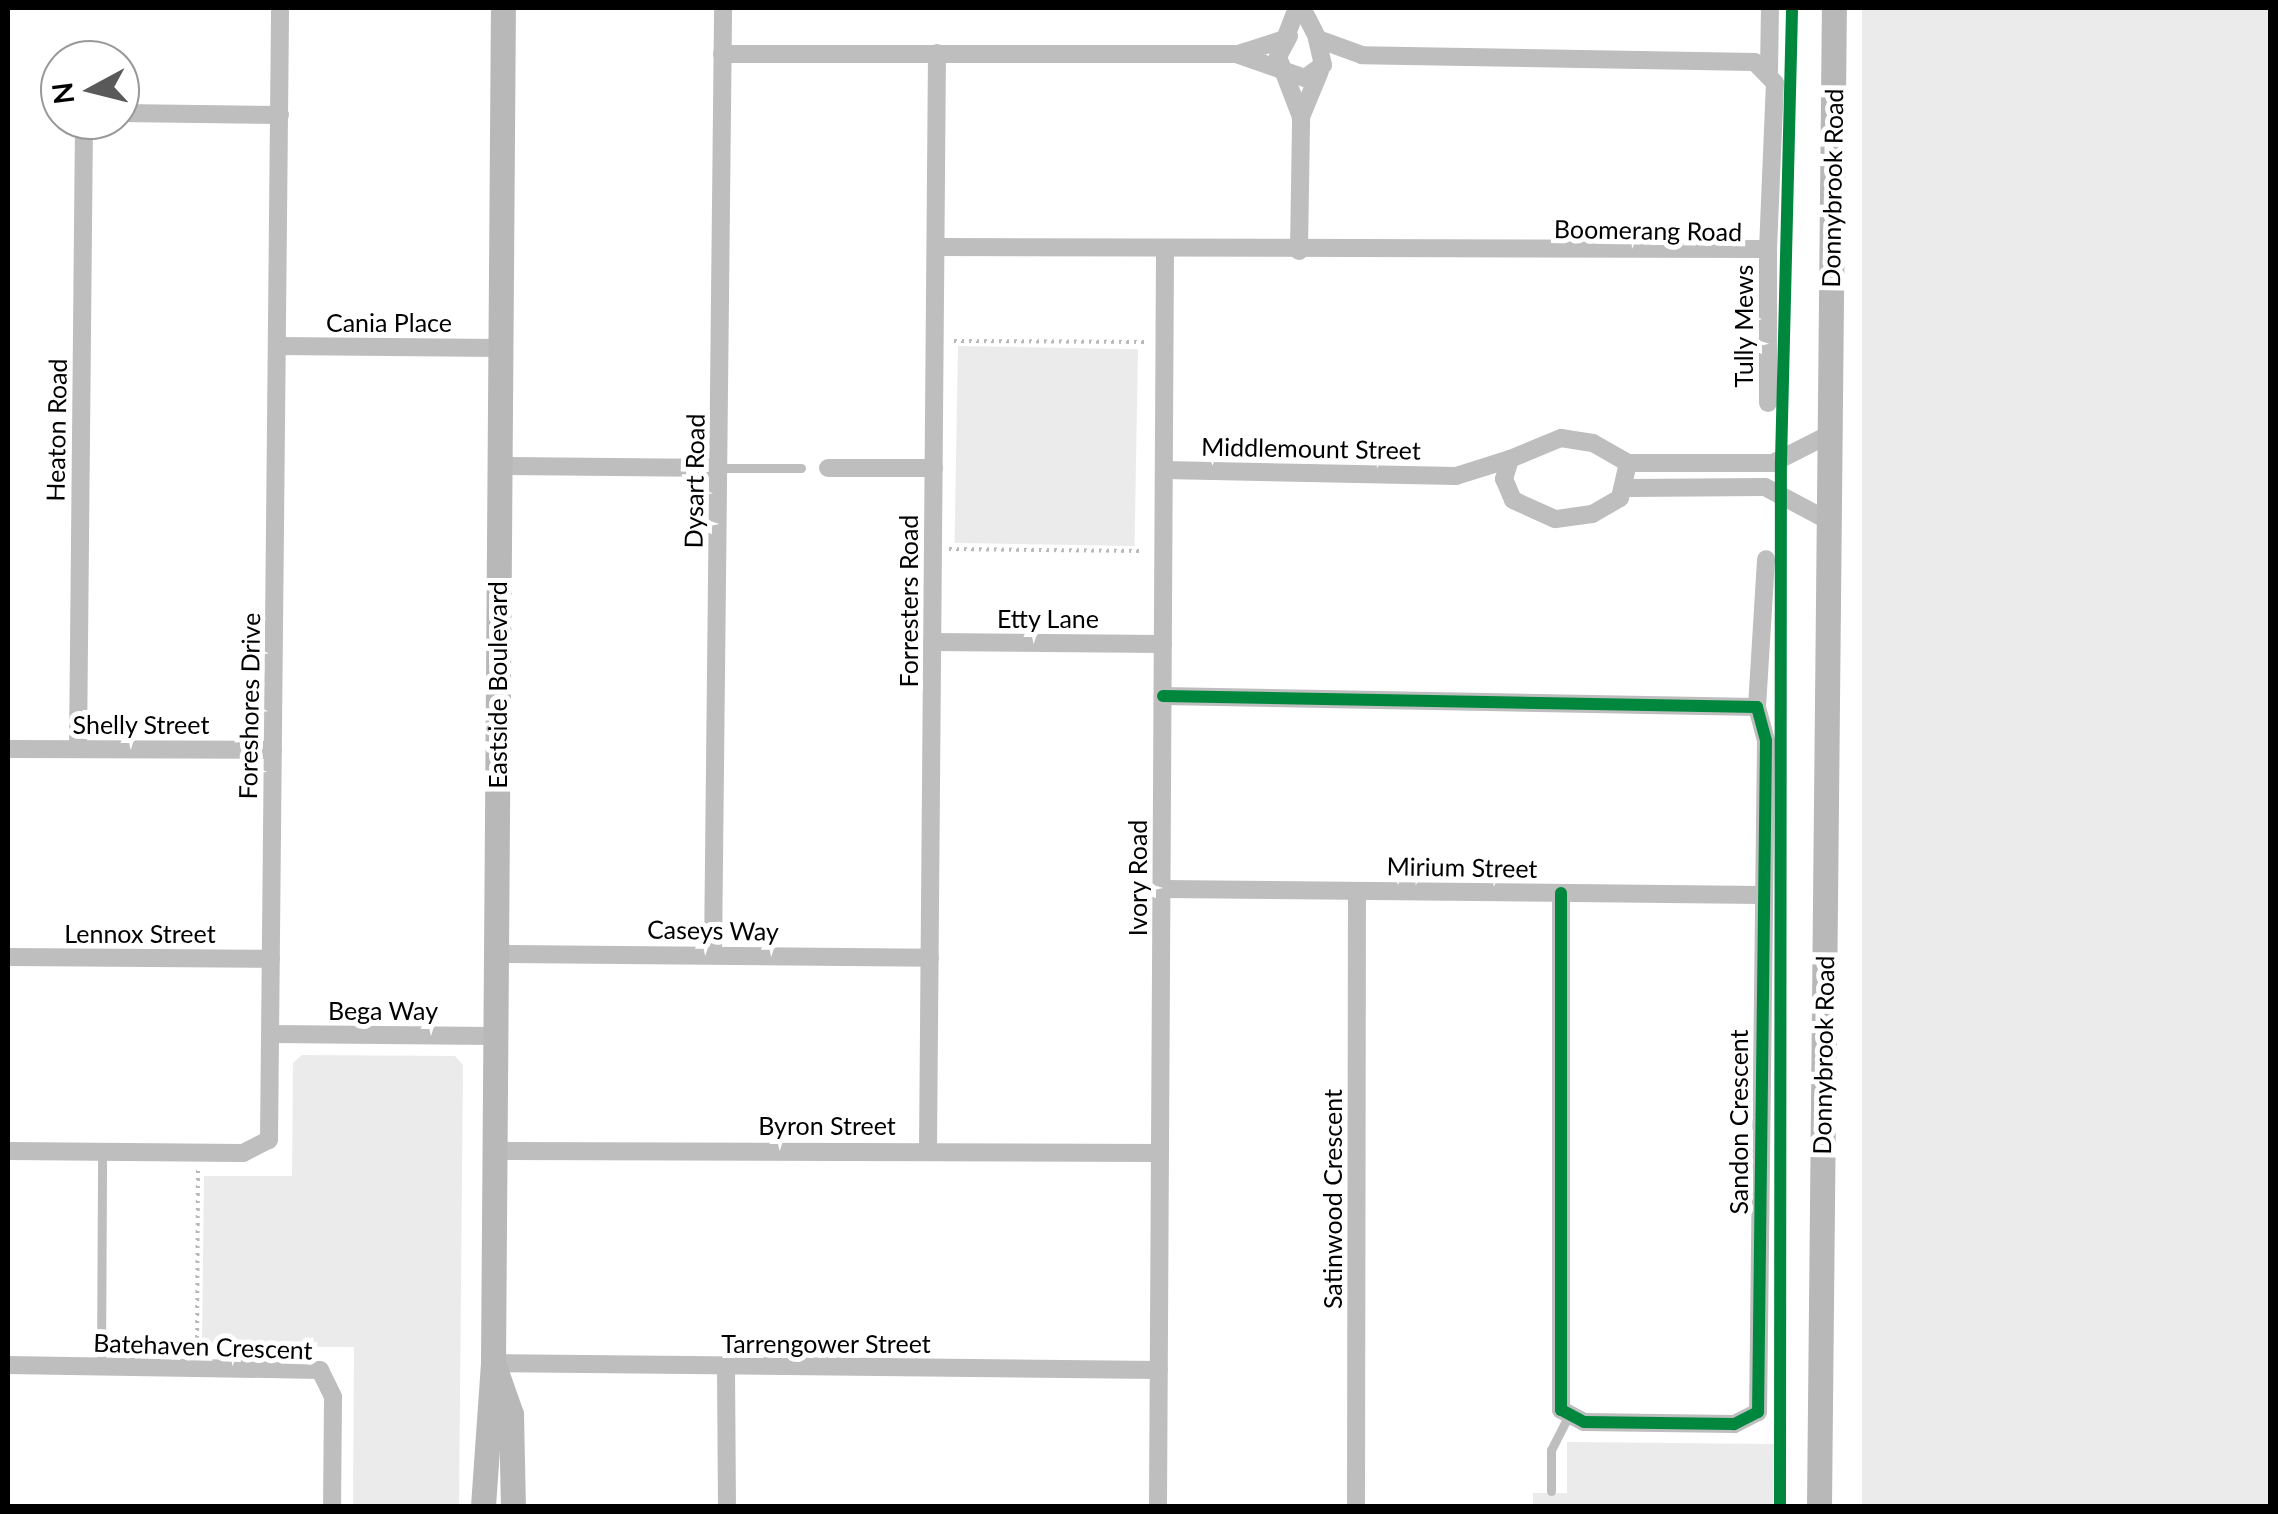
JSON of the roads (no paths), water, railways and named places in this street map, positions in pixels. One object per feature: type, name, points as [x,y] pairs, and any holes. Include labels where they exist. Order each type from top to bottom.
[{"type":"main road","name":"Eastside Boulevard","points":[[483,1506],[493,1363],[503,8]]},
{"type":"main road","name":"Donnybrook Road","points":[[1819,1506],[1834,8]]},
{"type":"main road","name":"Donnybrook Road","points":[[1828,604],[1842,564],[1843,406],[1830,368]]},
{"type":"main road","name":"Eastside Boulevard","points":[[493,1363],[511,1414],[513,1506]]},
{"type":"street","name":"Foreshores Drive","points":[[8,1151],[243,1153],[270,1140],[280,8]]},
{"type":"street","name":"Dysart Road","points":[[713,955],[723,8]]},
{"type":"street","points":[[1299,251],[1301,116],[1319,72],[1318,39],[1300,8]]},
{"type":"street","points":[[1300,8],[1285,39],[1284,72],[1301,116]]},
{"type":"street","name":"Boomerang Road","points":[[936,247],[1299,251],[1768,249],[1770,8]]},
{"type":"street","points":[[722,54],[1238,54],[1302,32],[1362,55],[1755,62],[1768,70]]},
{"type":"street","name":"Forresters Road","points":[[928,1150],[938,53]]},
{"type":"street","points":[[1238,54],[1284,72],[1319,72],[1362,55]]},
{"type":"street","points":[[140,113],[280,115]]},
{"type":"street","name":"Heaton Road","points":[[78,749],[84,140]]},
{"type":"street","name":"Tully Mews","points":[[1768,249],[1768,403]]},
{"type":"street","name":"Ivory Road","points":[[1158,1506],[1165,250]]},
{"type":"street","name":"Cania Place","points":[[278,346],[500,348]]},
{"type":"street","points":[[1829,521],[1764,487],[1629,488],[1576,518],[1538,515],[1513,500],[1504,479],[1510,459],[1545,440],[1579,439],[1628,464],[1773,464],[1830,434]]},
{"type":"street","name":"Middlemount Street","points":[[1164,470],[1456,476],[1510,459]]},
{"type":"street","points":[[1628,464],[1629,488]]},
{"type":"street","points":[[499,466],[719,468]]},
{"type":"street","points":[[828,468],[934,468]]},
{"type":"street","name":"Middlemount Street","points":[[1456,476],[1513,500]]},
{"type":"street","name":"Sandon Crescent","points":[[1566,1418],[1734,1424],[1758,1412],[1766,740],[1758,707],[1766,560]]},
{"type":"street","name":"Etty Lane","points":[[932,642],[1163,644]]},
{"type":"street","points":[[1163,696],[1758,707]]},
{"type":"street","name":"Shelly Street","points":[[8,749],[274,750]]},
{"type":"street","name":"Mirium Street","points":[[1162,888],[1762,896]]},
{"type":"street","name":"Satinwood Crescent","points":[[1356,1506],[1357,890]]},
{"type":"street","points":[[1561,893],[1559,1399],[1566,1418]]},
{"type":"street","name":"Caseys Way","points":[[495,954],[930,958]]},
{"type":"street","name":"Lennox Street","points":[[8,957],[271,960]]},
{"type":"street","name":"Bega Way","points":[[271,1034],[494,1036]]},
{"type":"street","name":"Byron Street","points":[[494,1151],[1160,1153]]},
{"type":"street","name":"Tarrengower Street","points":[[493,1363],[1159,1370]]},
{"type":"street","name":"Batehaven Crescent","points":[[8,1366],[320,1370],[333,1398],[332,1506]]},
{"type":"street","points":[[726,1367],[727,1506]]},
{"type":"lane","points":[[719,468],[801,468]]},
{"type":"lane","points":[[101,1366],[102,1152]]},
{"type":"lane","points":[[1551,1492],[1552,1450],[1566,1418]]}]
